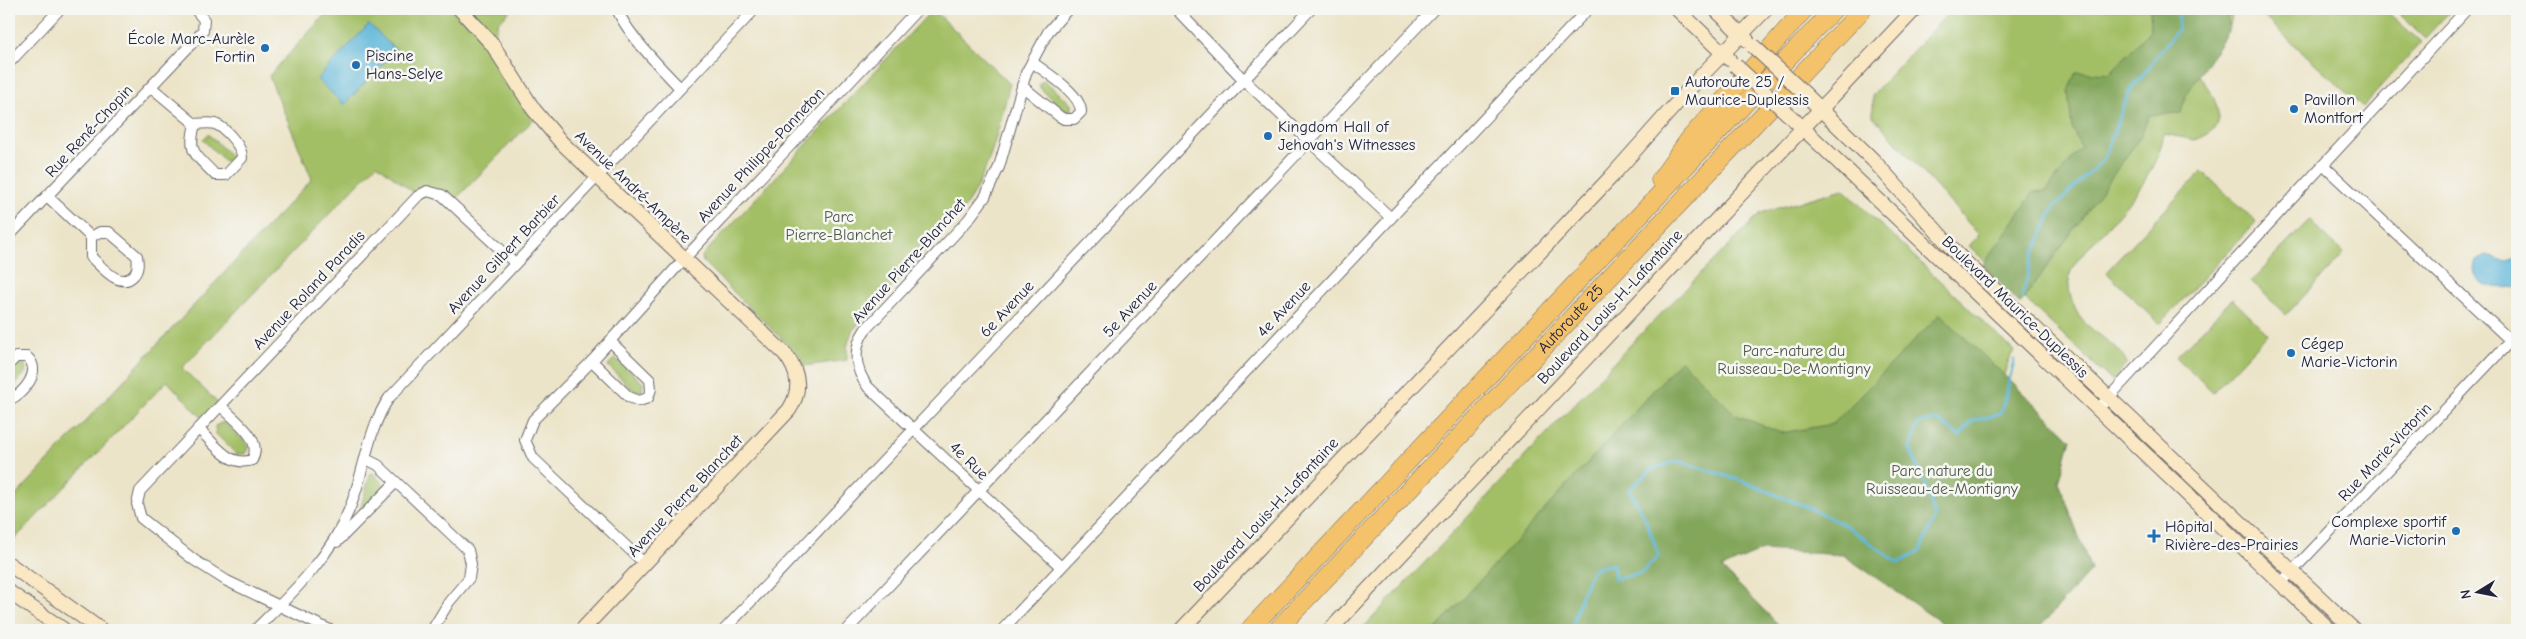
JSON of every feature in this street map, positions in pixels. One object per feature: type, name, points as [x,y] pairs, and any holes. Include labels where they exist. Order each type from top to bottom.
[{"type":"highway","points":[[1617,239],[1690,138],[1804,9]]},
{"type":"highway","name":"Autoroute 25","points":[[1249,630],[1834,9]]},
{"type":"highway","name":"Autoroute 25","points":[[1277,630],[1863,9]]},
{"type":"street","points":[[9,63],[60,9]]},
{"type":"street","name":"Rue René-Chopin","points":[[9,236],[203,31],[204,20],[195,9]]},
{"type":"street","name":"Avenue André-Ampère","points":[[460,9],[492,44],[538,115],[561,142],[785,354],[793,365],[797,377]]},
{"type":"street","points":[[617,9],[622,19],[651,56],[680,88]]},
{"type":"street","name":"Avenue Gilbert Barbier","points":[[327,552],[349,512],[376,426],[389,398],[754,9]]},
{"type":"street","name":"Avenue Philippe-Panneton","points":[[645,564],[533,458],[526,448],[526,433],[533,420],[592,361],[684,259],[918,9]]},
{"type":"street","name":"Avenue Pierre-Blanchet","points":[[860,373],[857,365],[857,346],[865,330],[968,220],[985,197],[999,167],[1022,86],[1032,62],[1048,32],[1068,9]]},
{"type":"street","points":[[1176,9],[1244,80],[1391,218]]},
{"type":"street","name":"6e Avenue","points":[[724,630],[1311,9]]},
{"type":"street","name":"5e Avenue","points":[[847,630],[1434,9]]},
{"type":"street","name":"4e Avenue","points":[[1002,630],[1588,9]]},
{"type":"street","name":"Boulevard Maurice-Duplessis","points":[[1676,9],[2330,630]]},
{"type":"street","name":"Boulevard Maurice-Duplessis","points":[[1715,9],[1873,160],[1958,255],[2354,630]]},
{"type":"street","name":"Boulevard Louis-H.-Lafontaine","points":[[1181,630],[1611,177],[1723,53],[1766,9]]},
{"type":"street","name":"Boulevard Louis-H.-Lafontaine","points":[[1330,630],[1916,9]]},
{"type":"street","points":[[2098,409],[2468,9]]},
{"type":"street","points":[[1022,86],[1064,119],[1074,119],[1081,112],[1081,106],[1076,96],[1032,62]]},
{"type":"street","points":[[151,87],[195,124],[213,123],[219,126],[243,152],[242,158],[226,175],[216,175],[192,150],[190,141],[195,124]]},
{"type":"street","name":"Rue Marie-Victorin","points":[[2281,583],[2514,338],[2323,165]]},
{"type":"street","name":"Avenue Roland Paradis","points":[[280,605],[227,581],[161,535],[142,518],[138,510],[137,499],[146,485],[418,196],[427,191],[442,195],[515,263]]},
{"type":"street","points":[[47,196],[90,237],[91,257],[115,278],[126,280],[134,275],[138,268],[136,256],[113,235],[100,232],[90,237]]},
{"type":"street","points":[[592,361],[629,397],[639,401],[648,398],[651,389],[650,380],[610,341]]},
{"type":"street","points":[[9,364],[16,357],[27,357],[34,365],[35,371],[32,379],[9,400]]},
{"type":"street","name":"4e Rue","points":[[860,373],[868,387],[1061,568]]},
{"type":"street","name":"Avenue Pierre Blanchet","points":[[582,630],[789,410],[796,399],[797,377]]},
{"type":"street","points":[[198,428],[230,459],[240,462],[252,460],[255,448],[253,439],[220,406]]},
{"type":"street","points":[[366,459],[378,465],[468,550],[472,564],[469,578],[449,602],[432,630]]},
{"type":"street","name":"Avenue Gilbert Barbier","points":[[255,630],[327,552],[396,482]]},
{"type":"street","points":[[9,564],[101,630]]},
{"type":"street","points":[[9,592],[64,630]]},
{"type":"street","points":[[280,605],[330,630]]},
{"type":"green space","points":[[330,9],[512,9],[498,23],[492,44],[538,115],[452,203],[442,195],[418,196],[377,164],[182,368],[221,406],[205,421],[167,381],[9,545],[9,503],[312,179],[269,76]]},
{"type":"green space","name":"Parc Pierre-Blanchet","points":[[933,9],[1010,84],[992,151],[979,183],[961,212],[852,331],[847,347],[847,360],[804,366],[801,358],[703,262],[702,256]]},
{"type":"green space","points":[[1952,9],[2233,9],[2230,26],[2194,68],[2213,97],[2217,107],[2218,117],[2215,126],[2208,134],[2195,140],[2164,134],[2160,150],[2145,180],[2126,206],[2080,258],[2070,274],[2070,291],[2073,304],[2079,316],[2091,329],[2120,352],[2125,359],[2126,365],[2112,381],[1969,246],[1979,235],[1873,116],[1873,94]]},
{"type":"green space","points":[[2150,9],[2235,9],[2227,18],[2230,28],[2186,95],[2181,113],[2149,115],[2141,136],[2020,304],[1983,265],[2034,192],[2046,191],[2081,147],[2072,128],[2068,91],[2076,72],[2109,74],[2151,30]]},
{"type":"green space","points":[[2273,9],[2384,9],[2421,42],[2363,107],[2265,18]]},
{"type":"green space","points":[[2394,9],[2452,9],[2425,38]]},
{"type":"green space","points":[[1044,80],[1071,104],[1071,111],[1064,111],[1040,88],[1039,84]]},
{"type":"green space","points":[[208,134],[234,159],[229,165],[203,140]]},
{"type":"green space","points":[[2202,171],[2256,222],[2160,324],[2106,272]]},
{"type":"green space","name":"Parc-nature du Ruisseau-De-Montigny","points":[[1843,189],[2014,351],[1998,387],[1838,512],[1562,630],[1361,630],[1635,340],[1761,213]]},
{"type":"green space","points":[[2309,220],[2344,254],[2286,315],[2251,281]]},
{"type":"green space","points":[[2232,299],[2268,334],[2213,392],[2176,357]]},
{"type":"green space","name":"Parc nature du Ruisseau-de-Montigny","points":[[1940,314],[2071,439],[2059,482],[2091,570],[2037,630],[1952,630],[1843,555],[1762,550],[1722,568],[1784,630],[1435,630],[1681,360],[1736,415],[1781,433],[1833,424]]},
{"type":"green space","points":[[615,358],[643,383],[642,391],[634,391],[609,367],[608,365]]},
{"type":"green space","points":[[18,363],[25,365],[26,372],[9,392],[9,373]]},
{"type":"green space","points":[[223,422],[246,442],[248,449],[245,454],[236,454],[216,434],[215,426]]},
{"type":"green space","points":[[373,473],[385,486],[361,511],[370,474]]},
{"type":"water","name":"Piscine Hans-Selye","points":[[369,24],[396,50],[344,105],[317,79]]},
{"type":"water","points":[[2487,255],[2503,262],[2517,258],[2517,286],[2493,287],[2480,281],[2474,269],[2476,260]]},
{"type":"waterway","points":[[2022,297],[2032,258],[2054,207],[2104,159],[2128,94],[2178,29],[2179,9]]},
{"type":"waterway","points":[[1571,630],[1581,596],[1593,569],[1613,564],[1615,579],[1641,573],[1659,556],[1647,523],[1629,489],[1654,468],[1678,461],[1742,481],[1807,507],[1845,525],[1898,563],[1920,551],[1935,517],[1926,486],[1910,449],[1918,423],[1937,420],[1960,436],[1972,421],[2001,414],[2014,360]]},
{"type":"place","name":"École Marc-Aurèle Fortin","points":[[265,48]]},
{"type":"place","name":"Piscine Hans-Selye","points":[[356,65]]},
{"type":"place","name":"Autoroute 25 / Maurice-Duplessis","points":[[1675,91]]},
{"type":"place","name":"Pavillon Montfort","points":[[2294,109]]},
{"type":"place","name":"Kingdom Hall of Jehovah's Witnesses","points":[[1268,136]]},
{"type":"place","name":"Cégep Marie-Victorin","points":[[2291,353]]},
{"type":"place","name":"Complexe sportif Marie-Victorin","points":[[2456,531]]},
{"type":"place","name":"Hôpital Rivière-des-Prairies","points":[[2154,536]]}]
